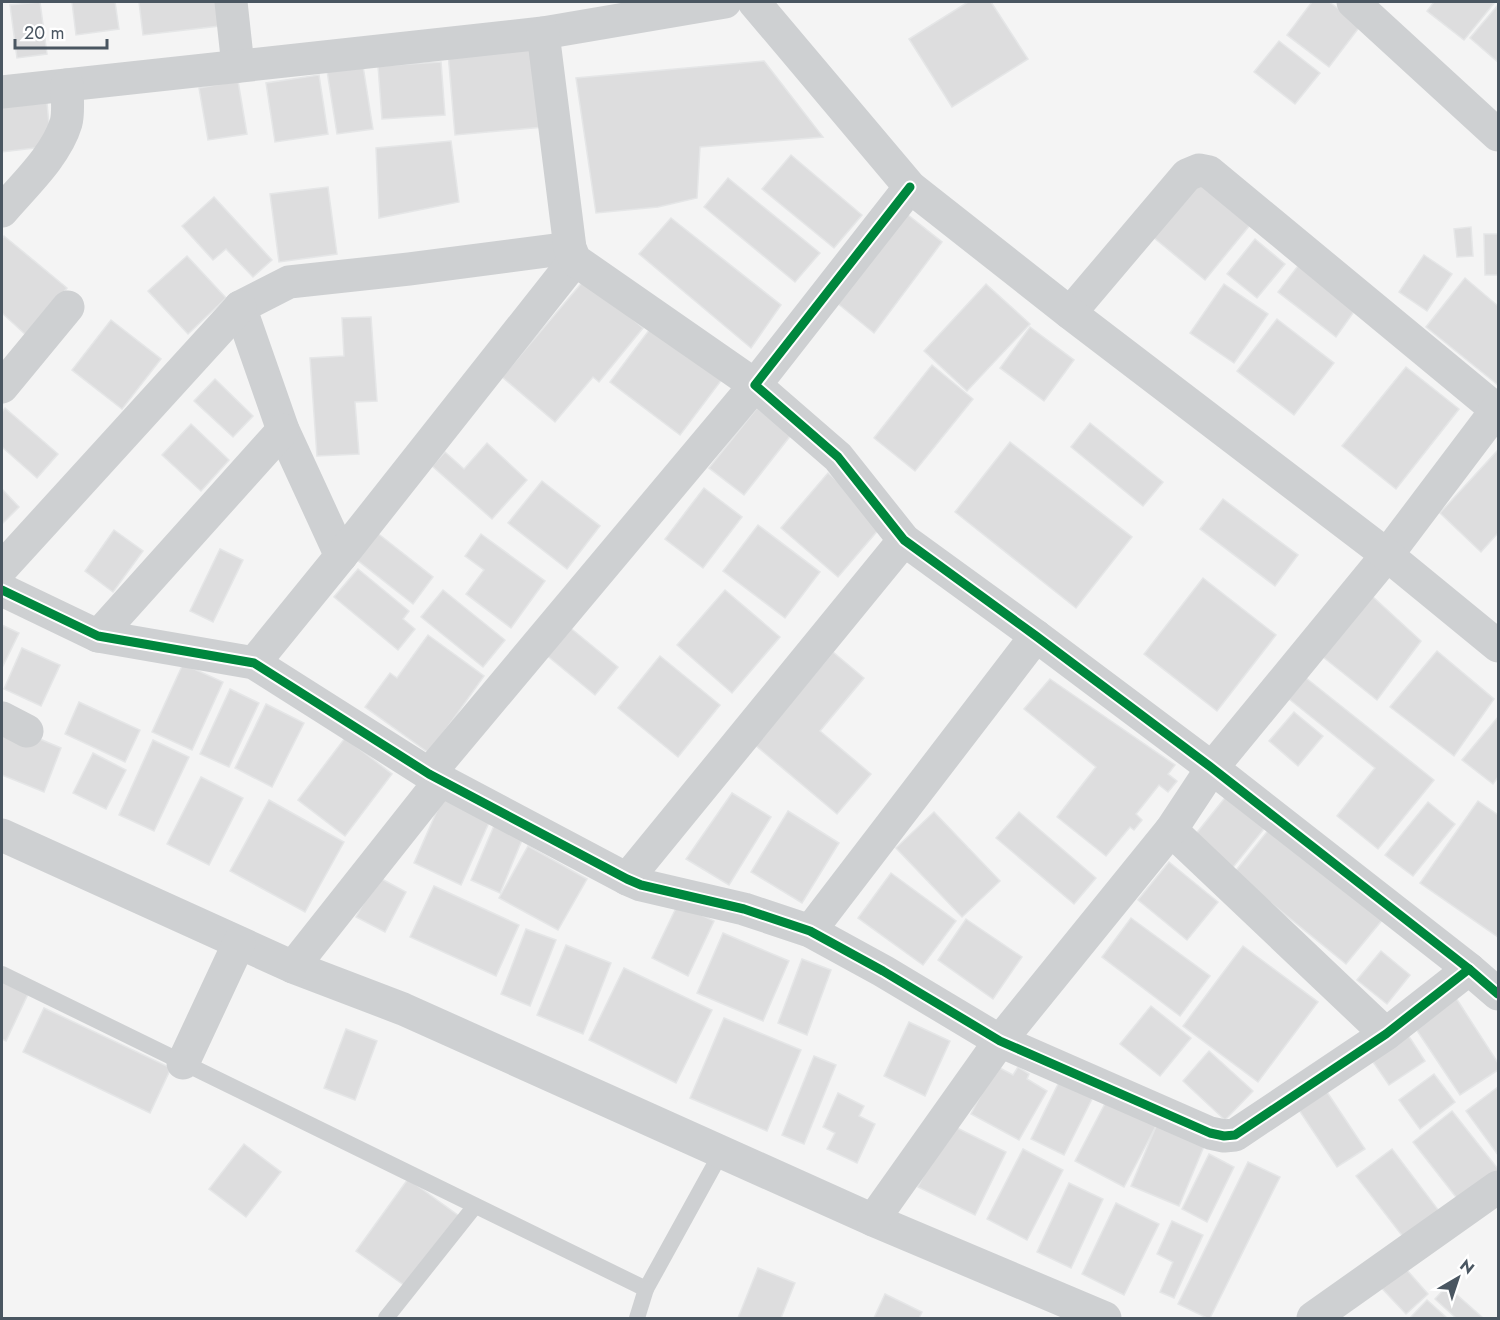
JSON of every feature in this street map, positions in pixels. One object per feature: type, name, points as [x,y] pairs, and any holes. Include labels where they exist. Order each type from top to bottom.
[{"type":"street","points":[[231,2],[238,66]]},
{"type":"street","points":[[2,92],[543,33],[726,2]]},
{"type":"street","points":[[754,2],[910,187],[1070,313],[1387,555],[1498,646]]},
{"type":"street","points":[[1353,2],[1498,135]]},
{"type":"street","points":[[254,663],[341,556],[573,254],[543,33]]},
{"type":"street","points":[[2,209],[51,153],[60,138],[66,121],[67,85]]},
{"type":"street","points":[[873,1220],[1000,1041],[1171,830],[1212,768],[1387,555],[1498,409],[1209,172],[1199,170],[1187,175],[1070,313]]},
{"type":"street","points":[[293,967],[435,777],[755,385],[910,187]]},
{"type":"street","points":[[2,568],[240,307],[289,282],[573,254],[755,385],[838,457],[903,540],[1212,768],[1498,994]]},
{"type":"street","points":[[2,387],[68,306]]},
{"type":"street","points":[[240,307],[283,430],[341,556]]},
{"type":"street","points":[[98,636],[283,430]]},
{"type":"street","points":[[627,879],[903,540]]},
{"type":"street","points":[[2,590],[98,636],[254,663],[435,777],[627,879],[641,885],[744,909],[810,931],[883,971],[1000,1041],[1210,1133],[1224,1136],[1235,1135],[1386,1034],[1469,969]]},
{"type":"street","points":[[810,931],[1036,636]]},
{"type":"street","points":[[1171,830],[1386,1034]]},
{"type":"street","points":[[2,835],[293,967],[403,1009],[873,1220],[1061,1310],[1105,1318]]},
{"type":"street","points":[[183,1063],[239,943]]},
{"type":"street","points":[[1313,1318],[1498,1187]]},
{"type":"lane","points":[[2,974],[646,1289]]},
{"type":"lane","points":[[637,1318],[646,1289],[721,1153]]},
{"type":"lane","points":[[386,1318],[475,1206]]},
{"type":"building","points":[[40,2],[47,54],[17,58],[10,5]]},
{"type":"building","points":[[72,2],[115,2],[119,29],[76,35]]},
{"type":"building","points":[[139,2],[225,2],[228,25],[143,35]]},
{"type":"building","points":[[968,2],[991,2],[1028,59],[952,107],[909,39]]},
{"type":"building","points":[[1312,2],[1329,2],[1361,25],[1329,67],[1287,35]]},
{"type":"building","points":[[1434,2],[1495,2],[1464,40],[1427,11]]},
{"type":"building","points":[[1498,5],[1498,62],[1470,38]]},
{"type":"building","points":[[1279,41],[1320,73],[1295,104],[1254,72]]},
{"type":"building","points":[[537,45],[544,127],[455,135],[448,53]]},
{"type":"building","points":[[764,61],[823,137],[700,147],[697,198],[658,207],[596,213],[576,78]]},
{"type":"building","points":[[441,62],[445,115],[382,119],[378,66]]},
{"type":"building","points":[[363,66],[373,129],[337,134],[327,71]]},
{"type":"building","points":[[319,75],[328,134],[275,142],[266,83]]},
{"type":"building","points":[[238,81],[247,134],[208,140],[199,88]]},
{"type":"building","points":[[47,103],[51,146],[2,152],[2,107]]},
{"type":"building","points":[[451,141],[459,202],[379,218],[376,148]]},
{"type":"building","points":[[791,155],[862,215],[834,248],[762,189]]},
{"type":"building","points":[[1201,177],[1254,220],[1205,280],[1153,237]]},
{"type":"building","points":[[728,178],[820,253],[795,282],[704,207]]},
{"type":"building","points":[[328,187],[337,254],[279,262],[270,194]]},
{"type":"building","points":[[214,197],[272,260],[253,277],[226,249],[213,260],[182,226]]},
{"type":"building","points":[[903,211],[942,242],[874,333],[831,298]]},
{"type":"building","points":[[671,218],[781,305],[751,348],[639,254]]},
{"type":"building","points":[[1471,227],[1473,256],[1457,257],[1454,229]]},
{"type":"building","points":[[1484,234],[1498,234],[1498,275],[1485,275]]},
{"type":"building","points":[[4,236],[67,288],[27,336],[2,313],[2,239]]},
{"type":"building","points":[[1255,239],[1285,264],[1257,298],[1227,274]]},
{"type":"building","points":[[1424,255],[1452,274],[1427,311],[1399,292]]},
{"type":"building","points":[[187,256],[226,298],[188,334],[148,291]]},
{"type":"building","points":[[1301,262],[1358,306],[1336,337],[1278,292]]},
{"type":"building","points":[[1465,278],[1498,306],[1498,385],[1426,327]]},
{"type":"building","points":[[585,279],[643,328],[599,382],[593,377],[555,422],[502,377]]},
{"type":"building","points":[[986,284],[1030,324],[967,391],[924,351]]},
{"type":"building","points":[[1224,284],[1268,314],[1234,363],[1190,333]]},
{"type":"building","points":[[371,317],[377,401],[355,402],[359,454],[317,456],[310,358],[344,356],[342,318]]},
{"type":"building","points":[[1277,319],[1334,363],[1294,415],[1237,371]]},
{"type":"building","points":[[111,320],[161,359],[122,409],[72,370]]},
{"type":"building","points":[[656,321],[726,374],[680,435],[610,382]]},
{"type":"building","points":[[1030,327],[1074,360],[1044,401],[1000,368]]},
{"type":"building","points":[[932,365],[973,399],[915,471],[874,438]]},
{"type":"building","points":[[1406,367],[1459,409],[1396,489],[1342,446]]},
{"type":"building","points":[[215,379],[253,416],[233,437],[194,401]]},
{"type":"building","points":[[5,408],[58,454],[37,478],[2,447],[2,412]]},
{"type":"building","points":[[757,408],[791,435],[744,495],[709,468]]},
{"type":"building","points":[[1090,423],[1163,482],[1143,506],[1071,447]]},
{"type":"building","points":[[191,424],[229,460],[201,491],[162,455]]},
{"type":"building","points":[[1010,442],[1132,537],[1076,608],[955,512]]},
{"type":"building","points":[[487,443],[527,480],[492,519],[432,466],[445,452],[464,469]]},
{"type":"building","points":[[1498,450],[1498,533],[1481,552],[1440,513]]},
{"type":"building","points":[[828,473],[885,522],[838,577],[781,528]]},
{"type":"building","points":[[542,481],[600,526],[567,569],[508,523]]},
{"type":"building","points":[[704,488],[742,517],[703,568],[665,539]]},
{"type":"building","points":[[2,489],[19,507],[2,524]]},
{"type":"building","points":[[1223,499],[1298,555],[1275,586],[1200,529]]},
{"type":"building","points":[[758,525],[820,572],[785,618],[723,571]]},
{"type":"building","points":[[114,530],[143,551],[113,592],[85,571]]},
{"type":"building","points":[[376,532],[433,577],[413,604],[356,559]]},
{"type":"building","points":[[481,534],[545,581],[511,628],[466,594],[484,570],[465,556]]},
{"type":"building","points":[[220,549],[243,560],[213,622],[190,611]]},
{"type":"building","points":[[358,569],[409,611],[403,619],[415,629],[398,650],[334,597]]},
{"type":"building","points":[[1203,578],[1276,635],[1217,711],[1144,654]]},
{"type":"building","points":[[443,590],[505,640],[483,667],[421,617]]},
{"type":"building","points":[[725,590],[780,637],[732,693],[677,645]]},
{"type":"building","points":[[1372,596],[1421,641],[1377,700],[1323,657]]},
{"type":"building","points":[[2,625],[19,633],[2,668]]},
{"type":"building","points":[[568,626],[618,667],[595,695],[545,654]]},
{"type":"building","points":[[428,635],[484,676],[429,753],[365,707],[390,673],[397,678]]},
{"type":"building","points":[[22,648],[60,665],[41,706],[4,689]]},
{"type":"building","points":[[1437,651],[1494,699],[1454,756],[1390,707]]},
{"type":"building","points":[[833,652],[864,678],[820,731],[871,774],[837,814],[755,745]]},
{"type":"building","points":[[660,656],[720,705],[678,757],[618,708]]},
{"type":"building","points":[[183,664],[223,682],[192,750],[152,732]]},
{"type":"building","points":[[1306,678],[1434,780],[1378,849],[1337,816],[1375,768],[1289,699]]},
{"type":"building","points":[[1050,679],[1175,765],[1168,774],[1177,781],[1168,792],[1159,785],[1136,814],[1142,820],[1134,830],[1130,827],[1106,856],[1057,817],[1096,767],[1024,709]]},
{"type":"building","points":[[230,689],[259,703],[229,767],[200,754]]},
{"type":"building","points":[[79,702],[140,730],[125,762],[65,734]]},
{"type":"building","points":[[266,704],[304,723],[272,787],[235,768]]},
{"type":"building","points":[[1294,712],[1323,736],[1298,766],[1269,741]]},
{"type":"building","points":[[1498,717],[1498,777],[1493,784],[1462,760]]},
{"type":"building","points":[[2,723],[61,748],[44,792],[2,775]]},
{"type":"building","points":[[345,738],[392,774],[345,836],[298,800]]},
{"type":"building","points":[[153,740],[189,757],[154,831],[119,815]]},
{"type":"building","points":[[93,753],[126,770],[106,809],[73,793]]},
{"type":"building","points":[[201,777],[243,798],[209,865],[167,844]]},
{"type":"building","points":[[1232,789],[1271,820],[1230,871],[1191,840]]},
{"type":"building","points":[[732,793],[771,817],[729,885],[686,859]]},
{"type":"building","points":[[444,795],[492,816],[461,885],[414,863]]},
{"type":"building","points":[[269,800],[344,842],[305,912],[230,871]]},
{"type":"building","points":[[1478,801],[1498,815],[1498,937],[1420,883]]},
{"type":"building","points":[[1428,802],[1455,824],[1413,876],[1385,855]]},
{"type":"building","points":[[788,811],[839,843],[802,903],[751,872]]},
{"type":"building","points":[[934,812],[1000,881],[962,917],[896,848]]},
{"type":"building","points":[[1019,812],[1096,878],[1074,904],[996,838]]},
{"type":"building","points":[[496,821],[525,833],[500,893],[471,880]]},
{"type":"building","points":[[1270,828],[1383,919],[1346,964],[1234,873]]},
{"type":"building","points":[[528,846],[587,879],[558,930],[499,898]]},
{"type":"building","points":[[1169,862],[1218,902],[1187,940],[1138,900]]},
{"type":"building","points":[[891,873],[956,921],[923,965],[858,918]]},
{"type":"building","points":[[378,877],[406,892],[385,932],[356,917]]},
{"type":"building","points":[[434,886],[519,925],[496,976],[410,937]]},
{"type":"building","points":[[678,904],[714,921],[688,976],[652,958]]},
{"type":"building","points":[[1131,918],[1210,976],[1180,1016],[1102,957]]},
{"type":"building","points":[[966,919],[1022,957],[993,999],[938,960]]},
{"type":"building","points":[[526,929],[556,940],[530,1006],[501,994]]},
{"type":"building","points":[[723,933],[789,961],[763,1021],[697,993]]},
{"type":"building","points":[[566,945],[611,963],[583,1034],[537,1015]]},
{"type":"building","points":[[1243,946],[1318,1002],[1258,1082],[1183,1026]]},
{"type":"building","points":[[1381,951],[1410,975],[1387,1004],[1357,980]]},
{"type":"building","points":[[802,959],[831,970],[807,1035],[778,1023]]},
{"type":"building","points":[[624,968],[712,1010],[676,1083],[589,1040]]},
{"type":"building","points":[[2,981],[28,994],[6,1041],[2,1039]]},
{"type":"building","points":[[1456,998],[1498,1063],[1498,1070],[1460,1095],[1414,1026]]},
{"type":"building","points":[[1151,1006],[1191,1038],[1160,1076],[1120,1044]]},
{"type":"building","points":[[44,1008],[171,1068],[150,1113],[23,1052]]},
{"type":"building","points":[[724,1018],[801,1050],[767,1131],[690,1098]]},
{"type":"building","points":[[909,1022],[950,1041],[925,1096],[884,1076]]},
{"type":"building","points":[[346,1029],[377,1041],[355,1100],[324,1088]]},
{"type":"building","points":[[1406,1032],[1425,1061],[1389,1085],[1369,1056]]},
{"type":"building","points":[[1209,1051],[1253,1091],[1225,1120],[1183,1081]]},
{"type":"building","points":[[814,1056],[836,1065],[804,1144],[782,1135]]},
{"type":"building","points":[[996,1066],[1013,1075],[1018,1067],[1029,1074],[1027,1079],[1047,1091],[1019,1140],[971,1114]]},
{"type":"building","points":[[1434,1074],[1455,1102],[1420,1129],[1399,1100]]},
{"type":"building","points":[[1062,1076],[1095,1093],[1064,1155],[1031,1139]]},
{"type":"building","points":[[1498,1087],[1498,1155],[1466,1111]]},
{"type":"building","points":[[1327,1092],[1365,1149],[1337,1167],[1299,1110]]},
{"type":"building","points":[[838,1093],[864,1106],[859,1116],[875,1124],[857,1163],[827,1149],[835,1133],[823,1127]]},
{"type":"building","points":[[1108,1098],[1157,1124],[1124,1187],[1075,1161]]},
{"type":"building","points":[[1452,1111],[1498,1169],[1498,1178],[1463,1206],[1413,1142]]},
{"type":"building","points":[[949,1124],[1006,1152],[975,1215],[918,1187]]},
{"type":"building","points":[[1157,1124],[1205,1144],[1179,1206],[1131,1186]]},
{"type":"building","points":[[244,1144],[281,1172],[246,1217],[209,1189]]},
{"type":"building","points":[[1023,1149],[1063,1170],[1027,1240],[987,1219]]},
{"type":"building","points":[[1392,1149],[1439,1211],[1404,1238],[1356,1176]]},
{"type":"building","points":[[1209,1154],[1234,1167],[1207,1222],[1182,1209]]},
{"type":"building","points":[[1248,1162],[1280,1177],[1210,1318],[1207,1318],[1178,1304]]},
{"type":"building","points":[[408,1179],[459,1216],[408,1288],[356,1251]]},
{"type":"building","points":[[1069,1183],[1103,1199],[1071,1268],[1037,1252]]},
{"type":"building","points":[[1116,1203],[1159,1224],[1124,1295],[1082,1274]]},
{"type":"building","points":[[1172,1221],[1203,1235],[1174,1298],[1160,1292],[1173,1262],[1157,1254]]},
{"type":"building","points":[[1398,1260],[1428,1294],[1406,1314],[1375,1281]]},
{"type":"building","points":[[758,1268],[795,1283],[781,1318],[738,1318]]},
{"type":"building","points":[[1447,1286],[1483,1318],[1456,1318],[1435,1299]]},
{"type":"building","points":[[885,1294],[922,1312],[919,1318],[874,1318]]},
{"type":"building","points":[[1427,1300],[1447,1318],[1410,1318]]},
{"type":"cycle path","points":[[910,187],[755,385],[838,457],[904,540],[1212,768],[1498,994]]},
{"type":"cycle path","points":[[2,590],[98,636],[254,663],[429,774],[627,879],[641,885],[744,909],[810,931],[883,971],[1000,1041],[1210,1133],[1224,1136],[1235,1135],[1386,1034],[1469,969]]}]
